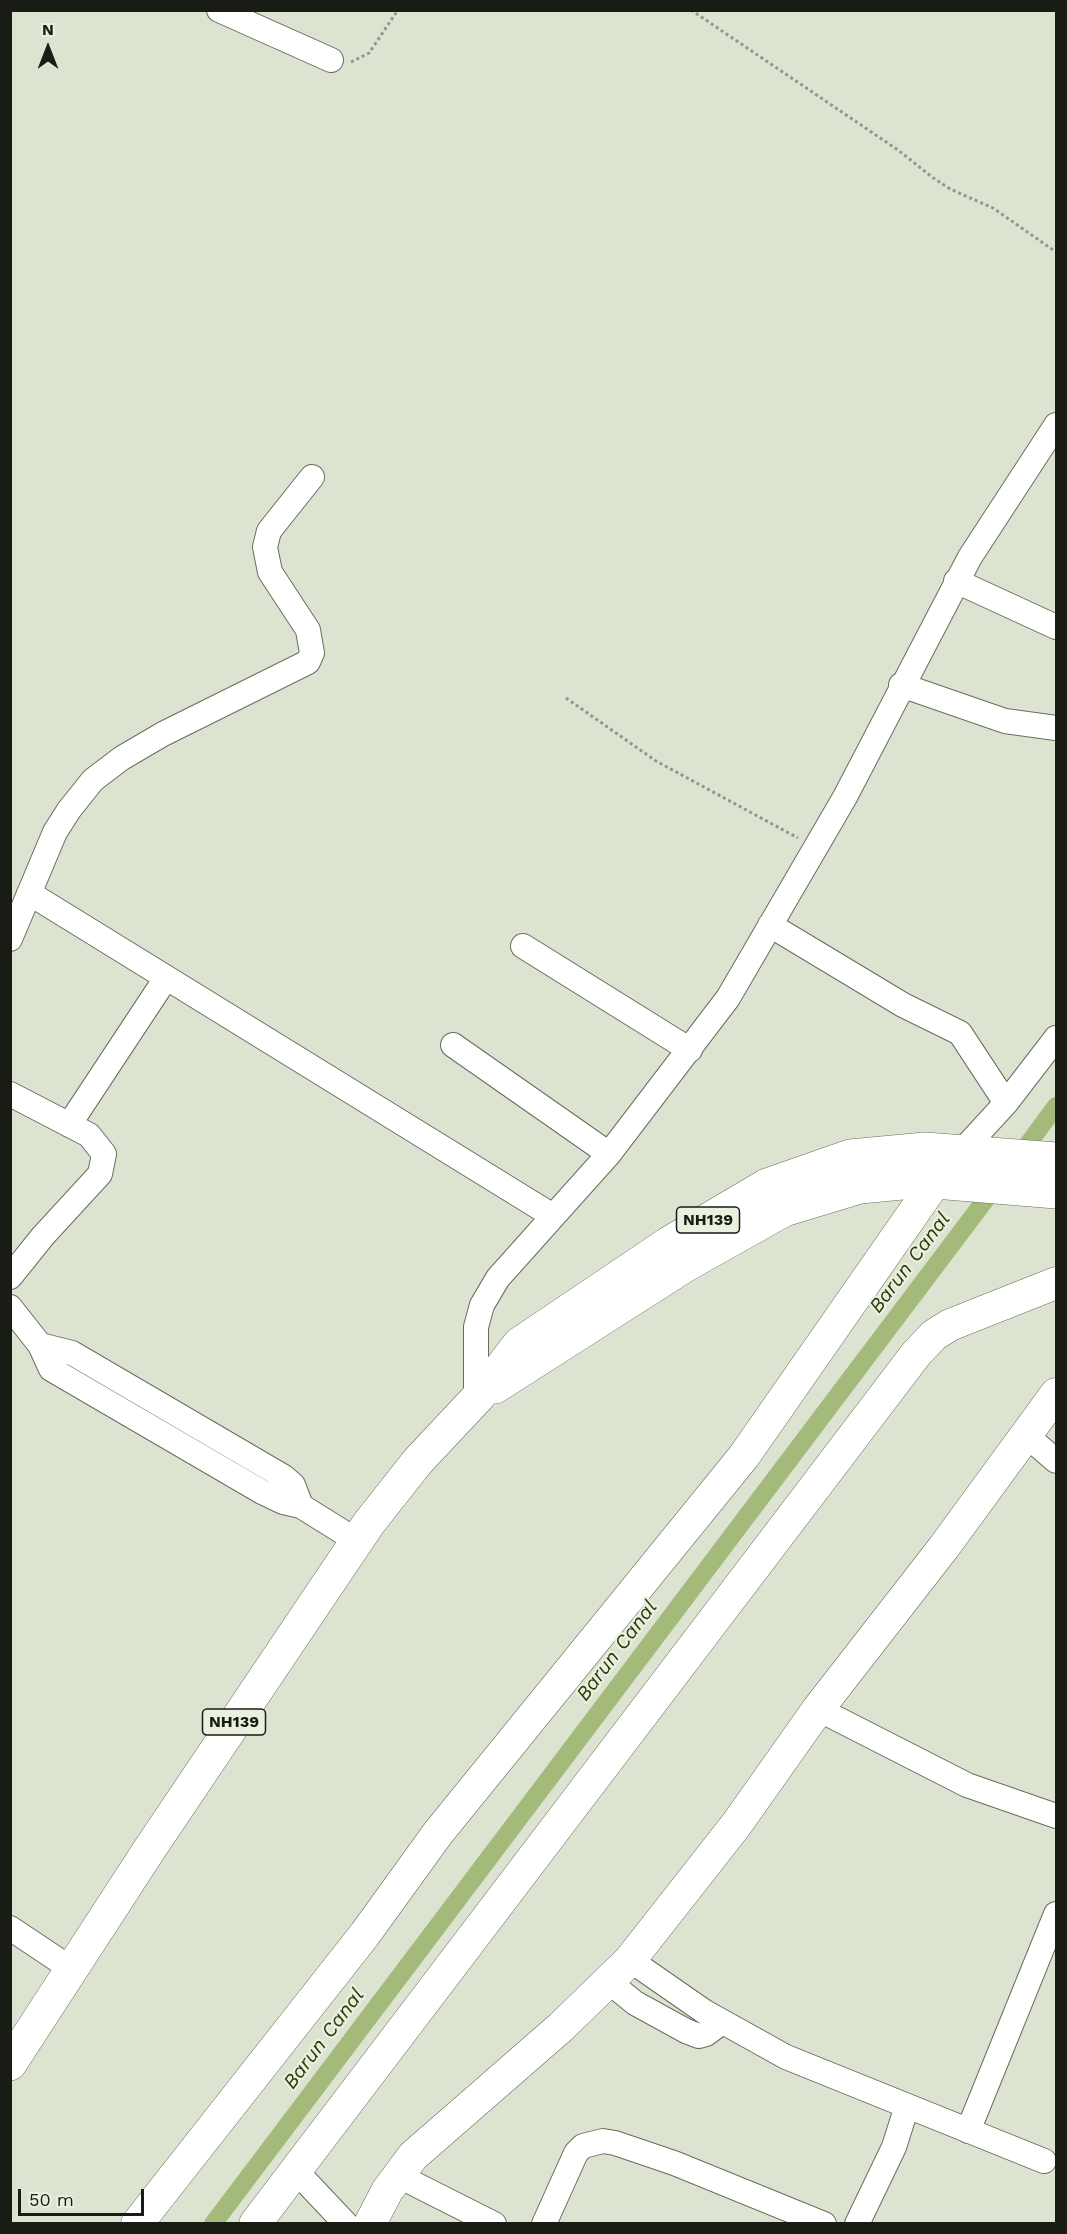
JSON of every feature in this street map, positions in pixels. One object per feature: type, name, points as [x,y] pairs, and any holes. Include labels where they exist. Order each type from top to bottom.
[{"type":"highway","name":"NH139","points":[[10,2064],[149,1850],[357,1541],[418,1461],[478,1397],[519,1344],[669,1243],[767,1185],[850,1156],[925,1149],[1051,1158]]},
{"type":"highway","name":"NH139","points":[[478,1397],[686,1265],[784,1210],[860,1186],[948,1184],[1041,1191]]},
{"type":"main road","points":[[137,2223],[365,1934],[438,1833],[744,1456],[948,1184]]},
{"type":"main road","points":[[255,2223],[916,1354],[934,1335],[950,1324],[1056,1284]]},
{"type":"main road","points":[[370,2223],[398,2175],[437,2132],[561,2027],[630,1959],[736,1825],[818,1709],[944,1547],[1056,1394]]},
{"type":"street","points":[[219,10],[332,60]]},
{"type":"street","points":[[478,1397],[476,1327],[482,1305],[498,1278],[609,1154],[728,998],[845,797],[956,581],[1056,425]]},
{"type":"street","points":[[10,939],[43,857],[69,810],[106,768],[163,734],[308,662],[312,652],[308,630],[270,572],[265,547],[269,531],[312,477]]},
{"type":"street","points":[[956,581],[1056,627]]},
{"type":"street","points":[[901,685],[1005,721],[1056,728]]},
{"type":"street","points":[[29,893],[553,1216]]},
{"type":"street","points":[[770,925],[903,1005],[960,1033],[1006,1103]]},
{"type":"street","points":[[523,946],[690,1050]]},
{"type":"street","points":[[69,1125],[166,978]]},
{"type":"street","points":[[972,1152],[1056,1038]]},
{"type":"street","points":[[453,1045],[609,1154]]},
{"type":"street","points":[[10,1094],[88,1135],[99,1144],[104,1154],[100,1174],[43,1236],[10,1277]]},
{"type":"street","points":[[10,1307],[40,1345],[51,1369],[262,1492],[283,1502],[301,1506],[357,1541]]},
{"type":"street","points":[[1026,1435],[1056,1461]]},
{"type":"street","points":[[818,1709],[967,1785],[1056,1816]]},
{"type":"street","points":[[968,2130],[1056,1914]]},
{"type":"street","points":[[10,1929],[73,1970]]},
{"type":"street","points":[[630,1959],[722,2022],[819,2072],[1044,2161]]},
{"type":"street","points":[[608,1981],[634,2003],[699,2036],[706,2034],[722,2022]]},
{"type":"street","points":[[858,2223],[894,2147],[907,2106]]},
{"type":"street","points":[[544,2223],[576,2153],[583,2146],[603,2141],[674,2163],[824,2223]]},
{"type":"street","points":[[295,2170],[346,2223]]},
{"type":"street","points":[[398,2175],[494,2223]]},
{"type":"path","points":[[332,60],[345,63],[356,61],[369,53],[398,10]]},
{"type":"path","points":[[691,10],[898,150],[950,189],[993,208],[1056,252]]},
{"type":"path","points":[[566,698],[656,761],[816,847]]},
{"type":"waterway","name":"Barun Canal","points":[[1017,1159],[1056,1106]]},
{"type":"waterway","name":"Barun Canal","points":[[213,2224],[998,1183]]}]
